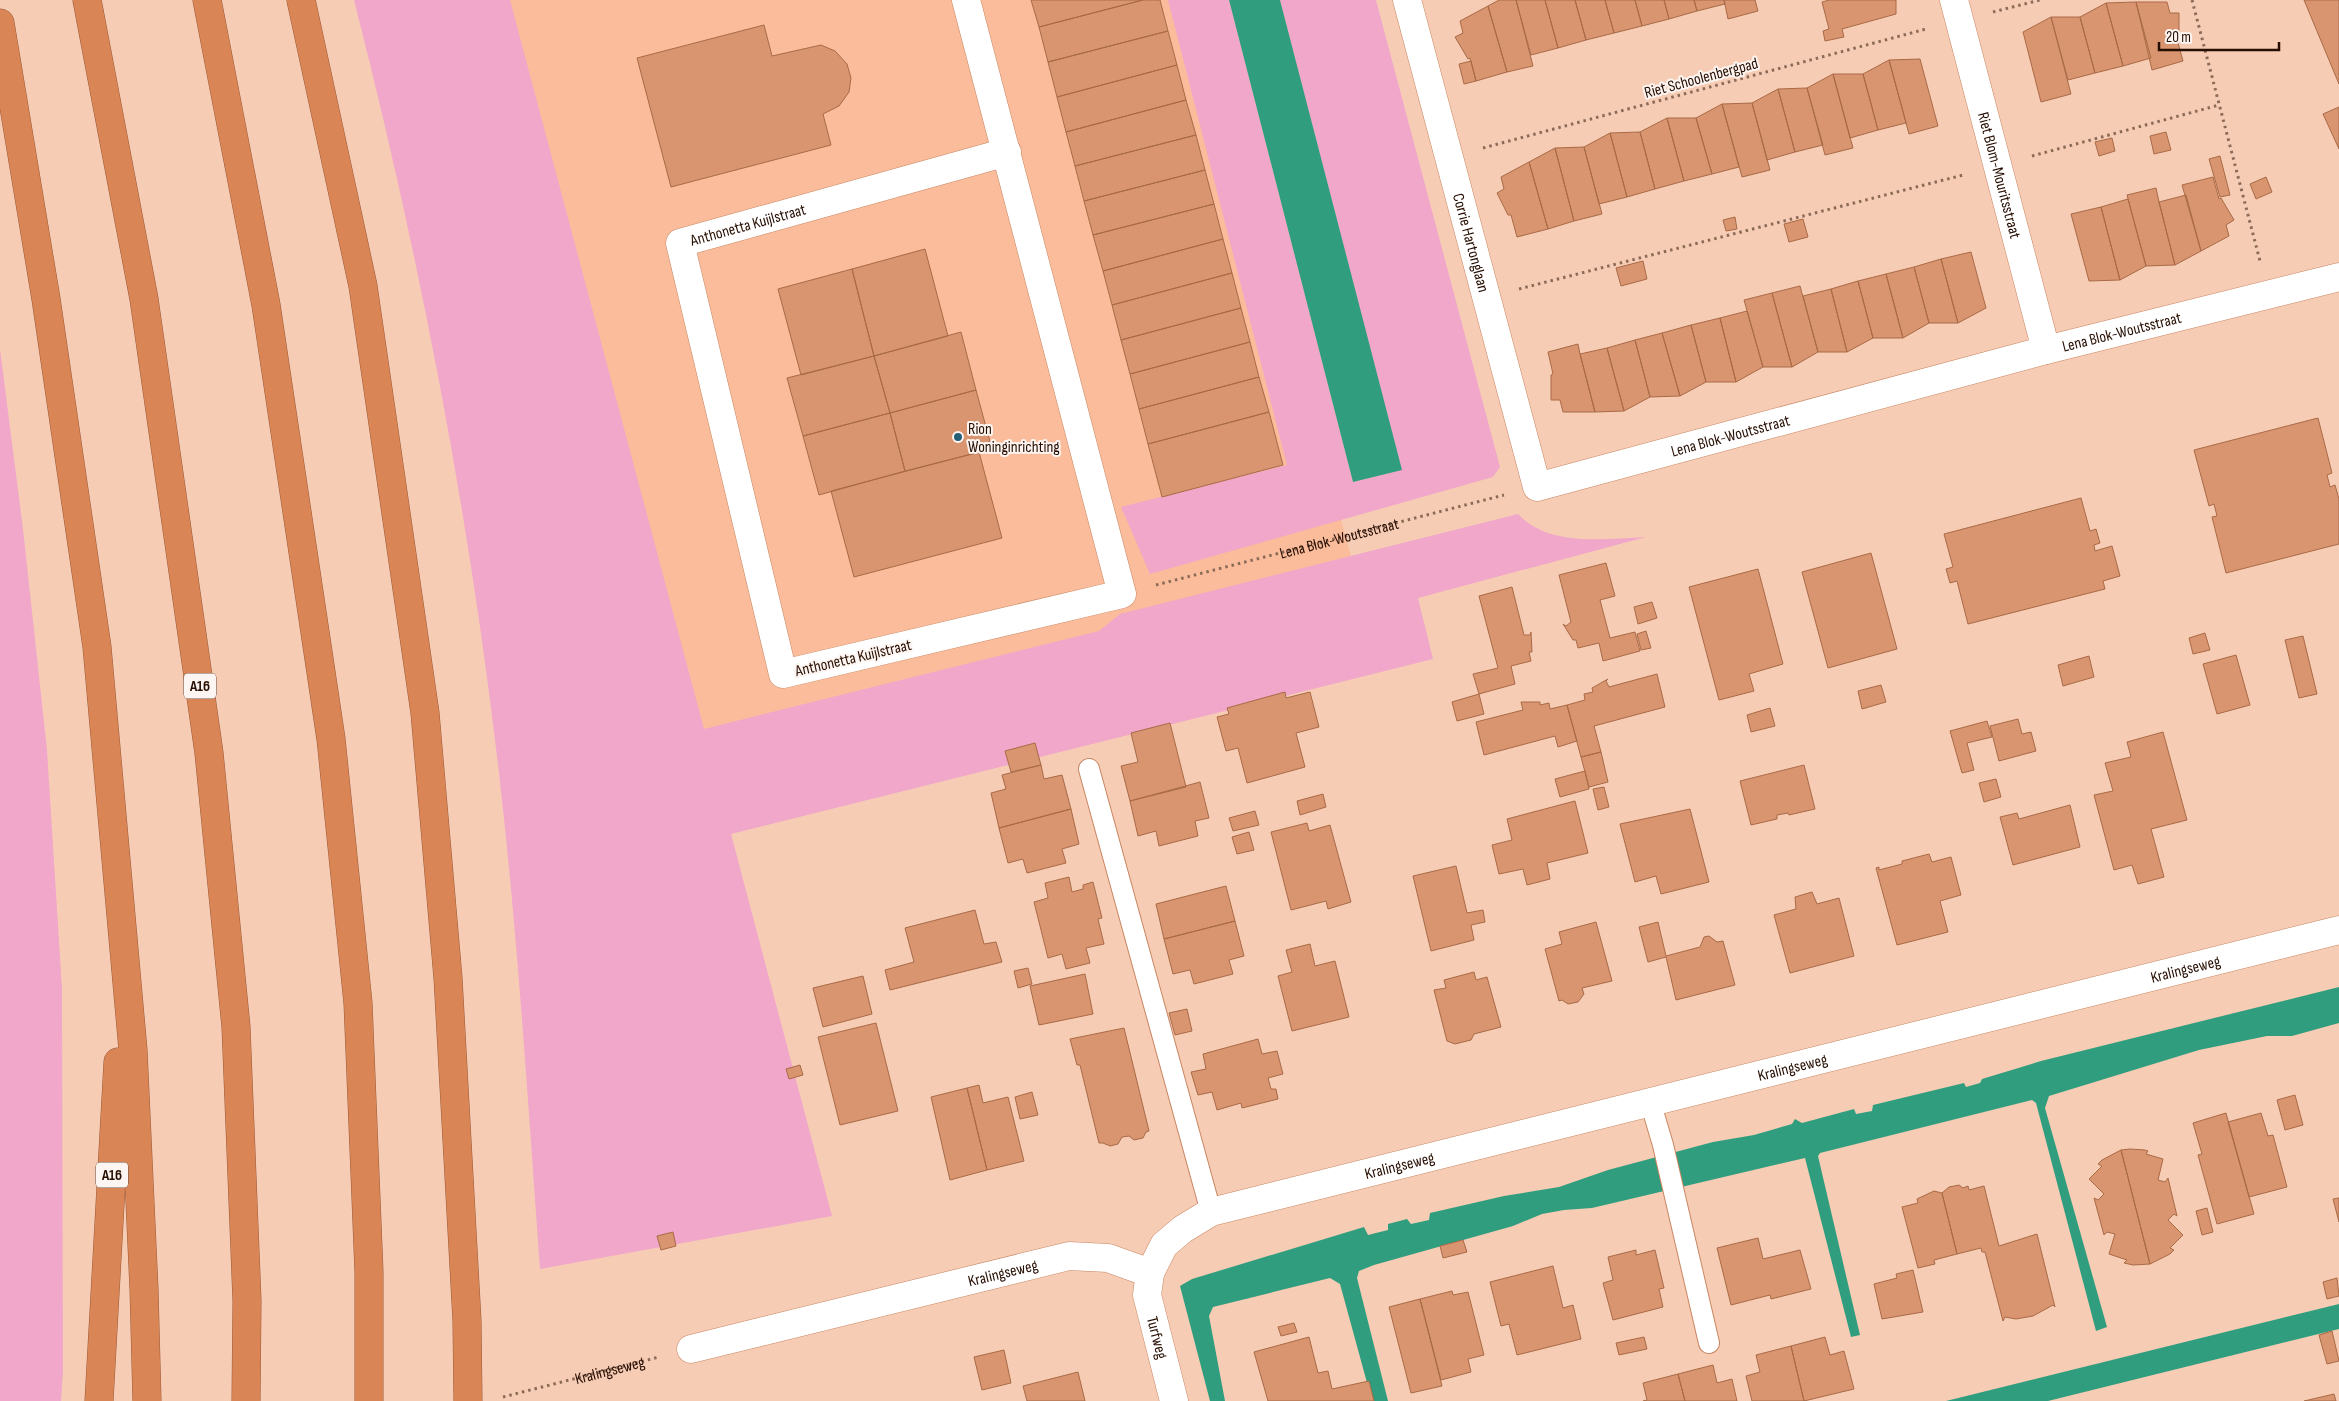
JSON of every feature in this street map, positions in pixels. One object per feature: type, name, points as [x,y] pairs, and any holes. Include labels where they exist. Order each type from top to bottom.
[{"type":"highway","name":"A16","points":[[87,0],[144,298],[209,753],[236,1027],[248,1302],[246,1390]]},
{"type":"highway","points":[[207,0],[266,305],[331,740],[358,1003],[369,1272],[369,1401]]},
{"type":"highway","points":[[302,0],[363,286],[425,713],[448,978],[467,1321],[476,1395]]},
{"type":"highway","name":"A16","points":[[0,23],[46,298],[97,647],[134,1070],[147,1401]]},
{"type":"highway","name":"A16","points":[[99,1401],[124,948]]},
{"type":"street","points":[[966,0],[1122,594]]},
{"type":"street","name":"Corrie Hartonglaan","points":[[1406,0],[1537,487]]},
{"type":"street","name":"Riet Blom-Mouritsstraat","points":[[1957,10],[2046,350]]},
{"type":"street","name":"Anthonetta Kuijlstraat","points":[[1007,152],[680,243],[783,674],[1122,594]]},
{"type":"street","name":"Lena Blok-Woutsstraat","points":[[1537,487],[2046,350],[2339,277]]},
{"type":"street","name":"Kralingseweg","points":[[691,1349],[1069,1256],[1108,1258],[1150,1273],[1164,1245],[1183,1229],[1211,1212],[2339,930]]},
{"type":"street","name":"Turfweg","points":[[1150,1273],[1148,1296],[1174,1401]]},
{"type":"lane","points":[[1089,769],[1211,1212]]},
{"type":"lane","points":[[1650,1101],[1663,1145],[1709,1343]]},
{"type":"path","name":"Riet Schoolenbergpad","points":[[1449,158],[1957,10],[2040,0]]},
{"type":"path","points":[[2192,0],[2270,295]]},
{"type":"path","points":[[1486,298],[1998,166],[2219,105]]},
{"type":"path","name":"Lena Blok-Woutsstraat","points":[[1122,594],[1537,487]]},
{"type":"path","name":"Kralingseweg","points":[[476,1395],[691,1349]]},
{"type":"shaded area","points":[[354,0],[510,0],[704,729],[1099,631],[1120,614],[1518,514],[1531,525],[1545,532],[1561,536],[1578,539],[1646,537],[1418,598],[1433,659],[731,834],[832,1216],[540,1269],[506,835],[473,578],[440,384],[421,288],[378,95]]},
{"type":"shaded area","points":[[422,0],[1199,0],[1361,593],[571,771]]},
{"type":"shaded area","points":[[1168,0],[1229,0],[1353,482],[1401,470],[1280,0],[1376,0],[1500,467],[1493,477],[1150,574],[1121,507],[1287,465]]},
{"type":"shaded area","points":[[1229,0],[1280,0],[1402,470],[1353,482]]},
{"type":"shaded area","points":[[0,349],[23,529],[47,750],[62,989],[63,1370],[61,1401],[0,1401]]},
{"type":"shaded area","points":[[2339,987],[2339,1023],[2292,1036],[2267,1036],[2199,1050],[2049,1096],[2045,1108],[2107,1327],[2096,1331],[2036,1103],[2032,1100],[1820,1153],[1818,1156],[1860,1335],[1851,1337],[1805,1158],[1592,1208],[1542,1214],[1513,1226],[1374,1265],[1359,1271],[1357,1278],[1388,1401],[1372,1401],[1340,1284],[1330,1278],[1213,1307],[1209,1316],[1225,1401],[1210,1401],[1180,1286],[1192,1279],[1364,1227],[1368,1235],[1388,1230],[1388,1224],[1407,1219],[1411,1224],[1429,1220],[1430,1213],[1504,1196],[1559,1187],[1608,1170],[1713,1142],[1754,1135],[1792,1124],[1795,1119],[1802,1123],[1854,1109],[1856,1114],[1872,1111],[1873,1105],[1964,1083],[1966,1087],[1980,1083],[1982,1079],[2041,1061]]},
{"type":"shaded area","points":[[2339,1304],[2339,1329],[2048,1401],[1946,1401]]},
{"type":"building","points":[[1031,0],[1143,0],[1039,27]]},
{"type":"building","points":[[1143,0],[1160,0],[1168,31],[1048,62],[1039,27]]},
{"type":"building","points":[[1499,0],[1516,0],[1533,66],[1507,72],[1488,6]]},
{"type":"building","points":[[1516,0],[1545,0],[1558,48],[1531,55]]},
{"type":"building","points":[[1545,0],[1575,0],[1586,40],[1558,48]]},
{"type":"building","points":[[1575,0],[1605,0],[1614,33],[1586,40]]},
{"type":"building","points":[[1605,0],[1635,0],[1642,26],[1614,33]]},
{"type":"building","points":[[1635,0],[1664,0],[1669,19],[1642,26]]},
{"type":"building","points":[[1664,0],[1694,0],[1697,11],[1669,19]]},
{"type":"building","points":[[1694,0],[1724,0],[1725,4],[1697,11]]},
{"type":"building","points":[[1724,0],[1755,0],[1758,11],[1728,19]]},
{"type":"building","points":[[1829,0],[1896,0],[1896,14],[1842,29],[1844,37],[1825,41],[1823,31],[1829,29],[1822,2]]},
{"type":"building","points":[[2304,0],[2339,0],[2339,84]]},
{"type":"building","points":[[2136,2],[2167,2],[2170,13],[2179,13],[2179,38],[2177,39],[2183,61],[2152,70]]},
{"type":"building","points":[[2136,2],[2151,58],[2123,66],[2106,3]]},
{"type":"building","points":[[2106,3],[2123,66],[2095,73],[2080,17]]},
{"type":"building","points":[[1488,6],[1507,72],[1476,81],[1470,58],[1468,59],[1455,37],[1463,33],[1460,21]]},
{"type":"building","points":[[2051,17],[2080,17],[2095,73],[2068,80]]},
{"type":"building","points":[[2051,17],[2071,94],[2041,102],[2023,32]]},
{"type":"building","points":[[764,25],[772,56],[821,45],[835,51],[847,64],[851,78],[849,92],[839,106],[823,114],[831,145],[671,187],[637,58]]},
{"type":"building","points":[[1168,31],[1177,65],[1057,97],[1048,62]]},
{"type":"building","points":[[1920,59],[1938,126],[1909,134],[1889,60]]},
{"type":"building","points":[[1889,60],[1906,123],[1878,130],[1863,74]]},
{"type":"building","points":[[1471,61],[1476,81],[1464,84],[1459,64]]},
{"type":"building","points":[[1177,65],[1186,100],[1066,132],[1057,97]]},
{"type":"building","points":[[1833,74],[1863,74],[1878,130],[1850,138]]},
{"type":"building","points":[[1833,74],[1853,148],[1825,155],[1807,88]]},
{"type":"building","points":[[1807,88],[1823,145],[1795,152],[1778,89]]},
{"type":"building","points":[[1778,89],[1795,152],[1767,160],[1752,103]]},
{"type":"building","points":[[1186,100],[1196,135],[1075,166],[1066,132]]},
{"type":"building","points":[[1752,103],[1770,170],[1742,177],[1722,104]]},
{"type":"building","points":[[1722,104],[1739,167],[1712,174],[1696,118]]},
{"type":"building","points":[[2339,107],[2339,149],[2323,114]]},
{"type":"building","points":[[1667,118],[1696,118],[1712,174],[1684,181]]},
{"type":"building","points":[[1667,118],[1684,181],[1655,189],[1640,132]]},
{"type":"building","points":[[1640,132],[1655,189],[1627,197],[1610,133]]},
{"type":"building","points":[[2166,132],[2171,150],[2154,154],[2150,136]]},
{"type":"building","points":[[1610,133],[1627,197],[1599,204],[1584,147]]},
{"type":"building","points":[[1196,135],[1205,170],[1084,201],[1075,166]]},
{"type":"building","points":[[2112,138],[2115,151],[2099,156],[2095,142]]},
{"type":"building","points":[[1584,147],[1602,214],[1574,221],[1555,148]]},
{"type":"building","points":[[1555,148],[1574,221],[1548,229],[1529,162]]},
{"type":"building","points":[[2220,156],[2230,195],[2220,197],[2209,159]]},
{"type":"building","points":[[1529,162],[1548,229],[1517,237],[1511,215],[1508,215],[1497,193],[1504,189],[1501,177]]},
{"type":"building","points":[[1205,170],[1214,204],[1093,235],[1084,201]]},
{"type":"building","points":[[2213,177],[2219,199],[2221,198],[2234,220],[2226,225],[2229,236],[2201,251],[2182,185]]},
{"type":"building","points":[[2266,177],[2272,192],[2256,199],[2250,184]]},
{"type":"building","points":[[2156,188],[2175,265],[2146,266],[2127,195]]},
{"type":"building","points":[[2186,195],[2201,251],[2175,265],[2159,202]]},
{"type":"building","points":[[2128,199],[2146,266],[2120,280],[2101,207]]},
{"type":"building","points":[[1214,204],[1223,239],[1103,271],[1093,235]]},
{"type":"building","points":[[2101,207],[2120,280],[2089,281],[2071,214]]},
{"type":"building","points":[[1735,217],[1737,229],[1726,231],[1723,220]]},
{"type":"building","points":[[1803,219],[1808,237],[1789,242],[1784,224]]},
{"type":"building","points":[[1223,239],[1232,273],[1112,305],[1103,271]]},
{"type":"building","points":[[925,249],[948,336],[874,356],[852,269]]},
{"type":"building","points":[[1971,252],[1986,308],[1958,323],[1941,259]]},
{"type":"building","points":[[1941,259],[1958,323],[1929,323],[1914,267]]},
{"type":"building","points":[[1643,261],[1647,279],[1621,286],[1616,268]]},
{"type":"building","points":[[1914,267],[1929,323],[1903,338],[1886,274]]},
{"type":"building","points":[[852,269],[874,356],[801,375],[778,289]]},
{"type":"building","points":[[1232,273],[1241,308],[1121,340],[1112,305]]},
{"type":"building","points":[[1886,274],[1903,338],[1873,338],[1858,281]]},
{"type":"building","points":[[1858,281],[1873,338],[1847,352],[1831,289]]},
{"type":"building","points":[[1800,286],[1818,352],[1792,367],[1772,293]]},
{"type":"building","points":[[1831,289],[1847,352],[1818,352],[1803,296]]},
{"type":"building","points":[[1772,293],[1792,367],[1763,367],[1744,300]]},
{"type":"building","points":[[1241,308],[1250,342],[1130,374],[1121,340]]},
{"type":"building","points":[[1747,311],[1763,367],[1736,382],[1720,318]]},
{"type":"building","points":[[1720,318],[1736,382],[1706,382],[1691,325]]},
{"type":"building","points":[[1691,325],[1706,382],[1680,396],[1662,333]]},
{"type":"building","points":[[961,332],[976,390],[890,413],[874,356]]},
{"type":"building","points":[[1662,333],[1680,396],[1650,397],[1635,340]]},
{"type":"building","points":[[1635,340],[1650,397],[1624,411],[1607,348]]},
{"type":"building","points":[[1250,342],[1259,377],[1139,409],[1130,374]]},
{"type":"building","points":[[1578,344],[1595,412],[1563,412],[1560,400],[1551,400],[1551,375],[1553,374],[1548,352]]},
{"type":"building","points":[[1607,348],[1624,411],[1595,412],[1580,354]]},
{"type":"building","points":[[874,356],[890,413],[803,436],[787,378]]},
{"type":"building","points":[[1259,377],[1269,412],[1148,444],[1139,409]]},
{"type":"building","points":[[976,390],[992,449],[905,471],[890,413]]},
{"type":"building","points":[[1269,412],[1283,465],[1162,497],[1148,444]]},
{"type":"building","points":[[890,413],[905,471],[819,495],[803,436]]},
{"type":"building","points":[[2318,418],[2332,473],[2327,475],[2330,487],[2335,485],[2339,499],[2339,544],[2226,573],[2212,517],[2217,516],[2214,504],[2209,506],[2194,450]]},
{"type":"building","points":[[979,452],[1002,538],[854,577],[831,491]]},
{"type":"building","points":[[2081,498],[2090,531],[2096,529],[2100,543],[2094,545],[2095,551],[2112,546],[2120,576],[2103,581],[2105,589],[1968,624],[1957,581],[1950,583],[1946,569],[1953,567],[1944,534]]},
{"type":"building","points":[[1871,553],[1897,649],[1828,668],[1802,572]]},
{"type":"building","points":[[1606,563],[1615,596],[1600,600],[1610,638],[1635,632],[1640,651],[1603,661],[1599,643],[1578,648],[1576,640],[1573,640],[1563,624],[1566,626],[1571,622],[1559,575]]},
{"type":"building","points":[[1758,569],[1783,664],[1749,674],[1754,691],[1719,700],[1689,587]]},
{"type":"building","points":[[1512,587],[1524,635],[1530,635],[1531,632],[1532,652],[1529,652],[1531,661],[1511,666],[1515,684],[1479,694],[1473,674],[1498,668],[1479,596]]},
{"type":"building","points":[[1652,602],[1657,618],[1638,624],[1634,607]]},
{"type":"building","points":[[1646,631],[1651,648],[1641,650],[1637,634]]},
{"type":"building","points":[[2205,633],[2210,650],[2193,654],[2189,638]]},
{"type":"building","points":[[2303,636],[2317,694],[2299,698],[2285,640]]},
{"type":"building","points":[[2236,655],[2250,705],[2217,714],[2203,664]]},
{"type":"building","points":[[2089,656],[2094,677],[2063,686],[2058,665]]},
{"type":"building","points":[[1657,674],[1665,707],[1594,726],[1601,752],[1581,757],[1567,705],[1585,700],[1584,694],[1593,692],[1592,688],[1608,679],[1606,681],[1609,687]]},
{"type":"building","points":[[1881,685],[1886,702],[1862,709],[1858,691]]},
{"type":"building","points":[[1285,692],[1286,698],[1310,692],[1319,727],[1296,733],[1305,767],[1247,783],[1238,748],[1226,751],[1217,717],[1229,714],[1227,708]]},
{"type":"building","points":[[1479,694],[1484,714],[1457,721],[1452,702]]},
{"type":"building","points":[[1521,702],[1540,702],[1540,705],[1549,703],[1550,709],[1567,705],[1577,741],[1558,747],[1555,736],[1484,755],[1476,722],[1523,710]]},
{"type":"building","points":[[1770,708],[1775,726],[1751,732],[1747,715]]},
{"type":"building","points":[[2018,719],[2022,734],[2031,732],[2036,751],[1999,761],[1990,726]]},
{"type":"building","points":[[1987,721],[1992,737],[1967,743],[1974,770],[1962,773],[1950,731]]},
{"type":"building","points":[[1170,723],[1186,787],[1130,801],[1121,766],[1138,762],[1131,733]]},
{"type":"building","points":[[2163,732],[2187,820],[2151,829],[2164,877],[2138,884],[2132,865],[2114,870],[2094,795],[2113,791],[2105,763],[2131,757],[2127,742]]},
{"type":"building","points":[[1035,743],[1041,765],[1011,772],[1005,751]]},
{"type":"building","points":[[1601,752],[1608,782],[1589,787],[1581,757]]},
{"type":"building","points":[[1041,765],[1044,779],[1062,775],[1071,809],[999,828],[991,793],[1006,789],[1002,775]]},
{"type":"building","points":[[1804,765],[1815,809],[1789,815],[1788,813],[1777,815],[1777,819],[1751,825],[1740,781]]},
{"type":"building","points":[[1585,771],[1589,789],[1560,797],[1555,779]]},
{"type":"building","points":[[1996,779],[2001,797],[1984,802],[1979,783]]},
{"type":"building","points":[[1200,782],[1209,818],[1195,821],[1198,836],[1159,846],[1156,831],[1138,836],[1130,801]]},
{"type":"building","points":[[1604,787],[1609,807],[1598,810],[1593,789]]},
{"type":"building","points":[[1323,794],[1326,807],[1300,815],[1297,801]]},
{"type":"building","points":[[1575,801],[1588,853],[1547,863],[1550,879],[1527,885],[1523,869],[1499,874],[1492,845],[1512,840],[1507,819]]},
{"type":"building","points":[[2070,805],[2080,847],[2013,865],[2000,817],[2017,813],[2019,819]]},
{"type":"building","points":[[1071,809],[1079,844],[1062,849],[1066,863],[1027,873],[1023,859],[1008,863],[999,828]]},
{"type":"building","points":[[1690,809],[1709,882],[1661,894],[1656,876],[1635,882],[1620,824]]},
{"type":"building","points":[[1255,811],[1259,825],[1233,831],[1229,818]]},
{"type":"building","points":[[1307,823],[1309,831],[1330,825],[1351,902],[1328,909],[1326,901],[1291,910],[1271,832]]},
{"type":"building","points":[[1249,832],[1254,850],[1237,854],[1232,837]]},
{"type":"building","points":[[1929,854],[1932,862],[1951,857],[1961,895],[1940,901],[1948,932],[1897,945],[1876,868],[1879,867],[1879,870],[1902,864],[1902,861]]},
{"type":"building","points":[[1456,866],[1467,913],[1483,910],[1485,922],[1471,925],[1474,940],[1431,951],[1413,876]]},
{"type":"building","points":[[1069,877],[1072,892],[1083,889],[1083,885],[1093,882],[1102,918],[1098,919],[1104,944],[1086,948],[1090,963],[1066,969],[1062,954],[1048,958],[1034,902],[1048,898],[1045,883]]},
{"type":"building","points":[[1226,886],[1235,921],[1164,939],[1156,904]]},
{"type":"building","points":[[1812,892],[1817,904],[1839,898],[1854,956],[1790,973],[1774,915],[1796,909],[1795,897]]},
{"type":"building","points":[[975,910],[984,944],[996,942],[1002,962],[890,990],[885,970],[914,962],[905,928]]},
{"type":"building","points":[[1235,921],[1244,956],[1229,960],[1233,974],[1194,984],[1190,970],[1173,974],[1164,939]]},
{"type":"building","points":[[1596,922],[1612,981],[1582,988],[1584,994],[1578,1002],[1568,1004],[1562,1000],[1559,1001],[1545,949],[1562,944],[1559,932]]},
{"type":"building","points":[[1658,922],[1666,956],[1700,947],[1704,937],[1709,936],[1717,942],[1723,941],[1735,985],[1676,1000],[1666,957],[1648,962],[1639,927]]},
{"type":"building","points":[[1310,944],[1315,966],[1335,961],[1349,1017],[1292,1031],[1278,976],[1292,972],[1286,950]]},
{"type":"building","points":[[1028,968],[1032,984],[1018,988],[1014,971]]},
{"type":"building","points":[[1474,972],[1476,980],[1487,977],[1501,1027],[1474,1034],[1471,1040],[1455,1044],[1447,1041],[1434,990],[1446,988],[1444,980]]},
{"type":"building","points":[[1085,974],[1093,1014],[1039,1025],[1030,986]]},
{"type":"building","points":[[863,976],[872,1014],[823,1027],[813,988]]},
{"type":"building","points":[[1187,1009],[1192,1031],[1175,1035],[1169,1013]]},
{"type":"building","points":[[876,1023],[898,1111],[840,1125],[818,1037]]},
{"type":"building","points":[[1124,1028],[1149,1131],[1146,1132],[1143,1138],[1134,1140],[1129,1136],[1122,1137],[1118,1144],[1110,1146],[1099,1143],[1080,1065],[1077,1065],[1070,1039]]},
{"type":"building","points":[[1258,1039],[1262,1054],[1277,1051],[1283,1074],[1268,1078],[1271,1089],[1276,1089],[1278,1099],[1242,1108],[1241,1103],[1217,1110],[1212,1092],[1198,1095],[1191,1072],[1206,1069],[1203,1054]]},
{"type":"building","points":[[800,1065],[803,1075],[789,1079],[786,1069]]},
{"type":"building","points":[[979,1085],[983,1103],[1008,1097],[1024,1161],[987,1170],[967,1088]]},
{"type":"building","points":[[967,1088],[987,1170],[950,1180],[931,1097]]},
{"type":"building","points":[[1032,1092],[1038,1115],[1020,1119],[1015,1097]]},
{"type":"building","points":[[2295,1095],[2303,1125],[2285,1130],[2277,1100]]},
{"type":"building","points":[[2226,1113],[2254,1214],[2217,1224],[2198,1155],[2202,1154],[2193,1123]]},
{"type":"building","points":[[2261,1113],[2268,1136],[2273,1135],[2287,1187],[2249,1197],[2228,1122]]},
{"type":"building","points":[[2121,1150],[2145,1150],[2148,1151],[2146,1154],[2163,1159],[2158,1180],[2165,1182],[2168,1178],[2177,1216],[2174,1214],[2168,1220],[2183,1235],[2170,1248],[2174,1250],[2170,1254],[2150,1264]]},
{"type":"building","points":[[2121,1150],[2150,1264],[2133,1265],[2124,1263],[2127,1260],[2109,1254],[2115,1234],[2107,1232],[2104,1235],[2094,1198],[2098,1200],[2104,1194],[2089,1179],[2102,1166],[2098,1164],[2102,1160]]},
{"type":"building","points":[[1959,1185],[1963,1188],[1968,1186],[1969,1190],[1984,1186],[1999,1246],[2037,1234],[2055,1307],[2053,1305],[2033,1316],[2016,1319],[2005,1317],[2003,1321],[1985,1252],[1982,1252],[1981,1248],[1957,1254],[1942,1193],[1949,1187]]},
{"type":"building","points":[[1934,1191],[1942,1193],[1957,1254],[1934,1260],[1935,1264],[1918,1268],[1902,1207],[1918,1203],[1917,1199]]},
{"type":"building","points":[[2339,1198],[2339,1222],[2333,1199]]},
{"type":"building","points":[[2207,1208],[2213,1232],[2202,1235],[2196,1211]]},
{"type":"building","points":[[673,1232],[676,1246],[661,1250],[657,1236]]},
{"type":"building","points":[[1758,1238],[1763,1259],[1800,1250],[1811,1289],[1771,1299],[1770,1295],[1731,1305],[1717,1248]]},
{"type":"building","points":[[1463,1240],[1467,1252],[1443,1258],[1440,1246]]},
{"type":"building","points":[[1636,1250],[1636,1255],[1655,1250],[1664,1288],[1659,1289],[1663,1307],[1613,1320],[1603,1283],[1613,1280],[1608,1257]]},
{"type":"building","points":[[1553,1266],[1563,1308],[1573,1305],[1581,1339],[1517,1355],[1509,1324],[1501,1326],[1490,1282]]},
{"type":"building","points":[[1913,1270],[1923,1312],[1882,1319],[1874,1284],[1897,1278],[1896,1274]]},
{"type":"building","points":[[2337,1278],[2339,1296],[2327,1299],[2323,1282]]},
{"type":"building","points":[[1452,1291],[1453,1295],[1468,1292],[1484,1355],[1468,1359],[1471,1372],[1441,1380],[1420,1299]]},
{"type":"building","points":[[1420,1299],[1442,1386],[1411,1393],[1389,1307]]},
{"type":"building","points":[[1294,1323],[1297,1332],[1281,1336],[1278,1327]]},
{"type":"building","points":[[2332,1331],[2339,1361],[2327,1364],[2319,1335]]},
{"type":"building","points":[[1309,1337],[1318,1373],[1328,1371],[1332,1389],[1369,1381],[1374,1401],[1268,1401],[1254,1352]]},
{"type":"building","points":[[1644,1337],[1647,1349],[1619,1355],[1616,1343]]},
{"type":"building","points":[[1825,1337],[1830,1355],[1844,1351],[1854,1389],[1804,1401],[1791,1346]]},
{"type":"building","points":[[1791,1346],[1804,1401],[1752,1401],[1746,1376],[1760,1372],[1756,1355]]},
{"type":"building","points":[[1004,1350],[1011,1383],[982,1390],[974,1357]]},
{"type":"building","points":[[1713,1365],[1717,1383],[1732,1379],[1737,1401],[1685,1401],[1678,1374]]},
{"type":"building","points":[[1078,1372],[1085,1401],[1027,1401],[1023,1386]]},
{"type":"building","points":[[1678,1374],[1685,1401],[1643,1401],[1647,1400],[1643,1383]]},
{"type":"building","points":[[2334,1394],[2336,1401],[2304,1401]]},
{"type":"place","name":"Rion Woninginrichting","points":[[958,437]]}]
